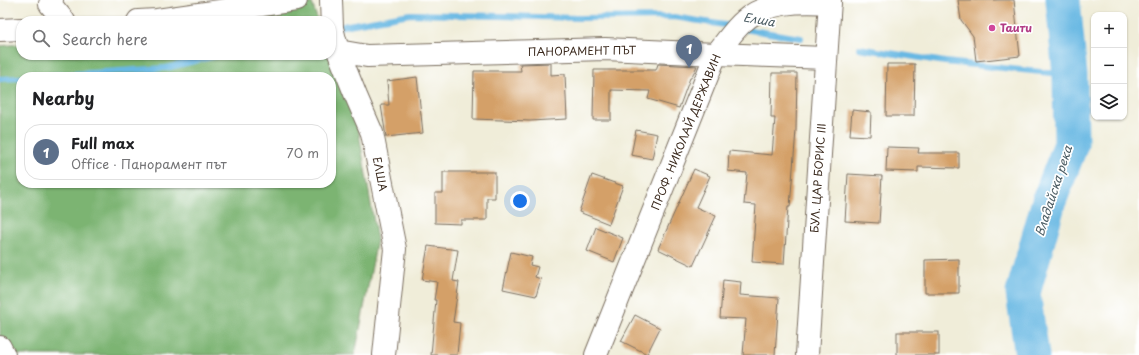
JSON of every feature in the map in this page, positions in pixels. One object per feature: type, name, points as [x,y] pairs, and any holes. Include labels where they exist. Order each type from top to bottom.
[{"type":"street","points":[[52,0],[50,4],[60,16]]},
{"type":"street","points":[[184,16],[296,0]]},
{"type":"street","name":"ЕЛША","points":[[330,0],[331,16]]},
{"type":"street","name":"ПРОФ. НИКОЛАЙ ДЕРЖАВИН","points":[[596,355],[716,54],[738,28],[755,13],[784,3],[830,2]]},
{"type":"street","name":"БУЛ. ЦАР БОРИС III","points":[[807,355],[830,2]]},
{"type":"street","points":[[0,30],[16,29]]},
{"type":"street","name":"ЕЛША","points":[[336,43],[372,133],[395,249],[384,355]]},
{"type":"street","name":"ПАНОРАМЕНТ ПЪТ","points":[[338,51],[367,56],[605,49],[826,58]]},
{"type":"street","points":[[0,347],[4,355]]},
{"type":"green space","points":[[312,3],[316,16],[235,16]]},
{"type":"green space","points":[[16,44],[16,60],[333,60],[358,127],[377,240],[355,355],[0,355],[0,46]]},
{"type":"building","name":"Таити","points":[[958,0],[1014,0],[1020,56],[976,61],[973,36],[961,20]]},
{"type":"building","points":[[551,63],[551,75],[565,74],[567,119],[530,121],[473,119],[474,71],[521,71],[520,64]]},
{"type":"building","points":[[658,64],[697,66],[690,78],[679,108],[648,99],[650,91],[611,90],[611,120],[593,120],[594,70],[656,70]]},
{"type":"building","points":[[887,64],[915,64],[914,116],[886,116]]},
{"type":"building","points":[[772,73],[797,73],[796,130],[784,264],[752,262],[756,205],[744,204],[747,173],[728,171],[729,151],[772,155],[775,118],[771,118]]},
{"type":"building","points":[[417,77],[423,133],[386,137],[381,105],[389,105],[387,81]]},
{"type":"building","points":[[852,110],[871,112],[870,136],[850,135]]},
{"type":"building","points":[[636,130],[657,134],[652,159],[631,155]]},
{"type":"building","points":[[887,147],[919,148],[918,153],[959,153],[959,168],[918,167],[918,172],[886,171]]},
{"type":"building","points":[[694,169],[710,176],[696,207],[716,216],[693,266],[658,249]]},
{"type":"building","points":[[443,172],[495,172],[495,198],[487,198],[487,220],[461,220],[461,224],[435,223],[435,193],[443,193]]},
{"type":"building","points":[[848,174],[882,176],[879,223],[845,221]]},
{"type":"building","points":[[592,175],[623,186],[609,224],[579,212]]},
{"type":"building","points":[[596,227],[623,238],[614,262],[587,251]]},
{"type":"building","points":[[428,246],[458,250],[453,281],[459,282],[453,322],[460,323],[457,355],[431,355],[436,300],[434,300],[437,282],[422,280]]},
{"type":"building","points":[[511,252],[532,257],[530,265],[538,267],[535,277],[541,279],[536,296],[503,289]]},
{"type":"building","points":[[959,259],[959,293],[925,293],[925,260]]},
{"type":"building","points":[[723,280],[741,282],[740,295],[779,298],[775,355],[743,355],[746,319],[720,318]]},
{"type":"building","points":[[635,315],[660,328],[647,354],[621,341]]},
{"type":"building","points":[[897,332],[939,332],[939,355],[897,355]]},
{"type":"waterway","name":"Владайска река","points":[[1032,355],[1023,293],[1049,201],[1071,144],[1070,75],[1063,0]]},
{"type":"waterway","name":"Елша","points":[[337,27],[410,14],[580,18],[674,17],[731,26]]},
{"type":"waterway","name":"Елша","points":[[744,29],[801,38]]},
{"type":"waterway","name":"Елша","points":[[859,48],[945,62],[1070,75]]},
{"type":"waterway","name":"Елша","points":[[105,72],[166,68],[199,60]]},
{"type":"waterway","name":"Елша","points":[[0,79],[16,78]]},
{"type":"place","name":"Таити","points":[[992,28]]},
{"type":"place","name":"Full max","points":[[689,68]]}]
